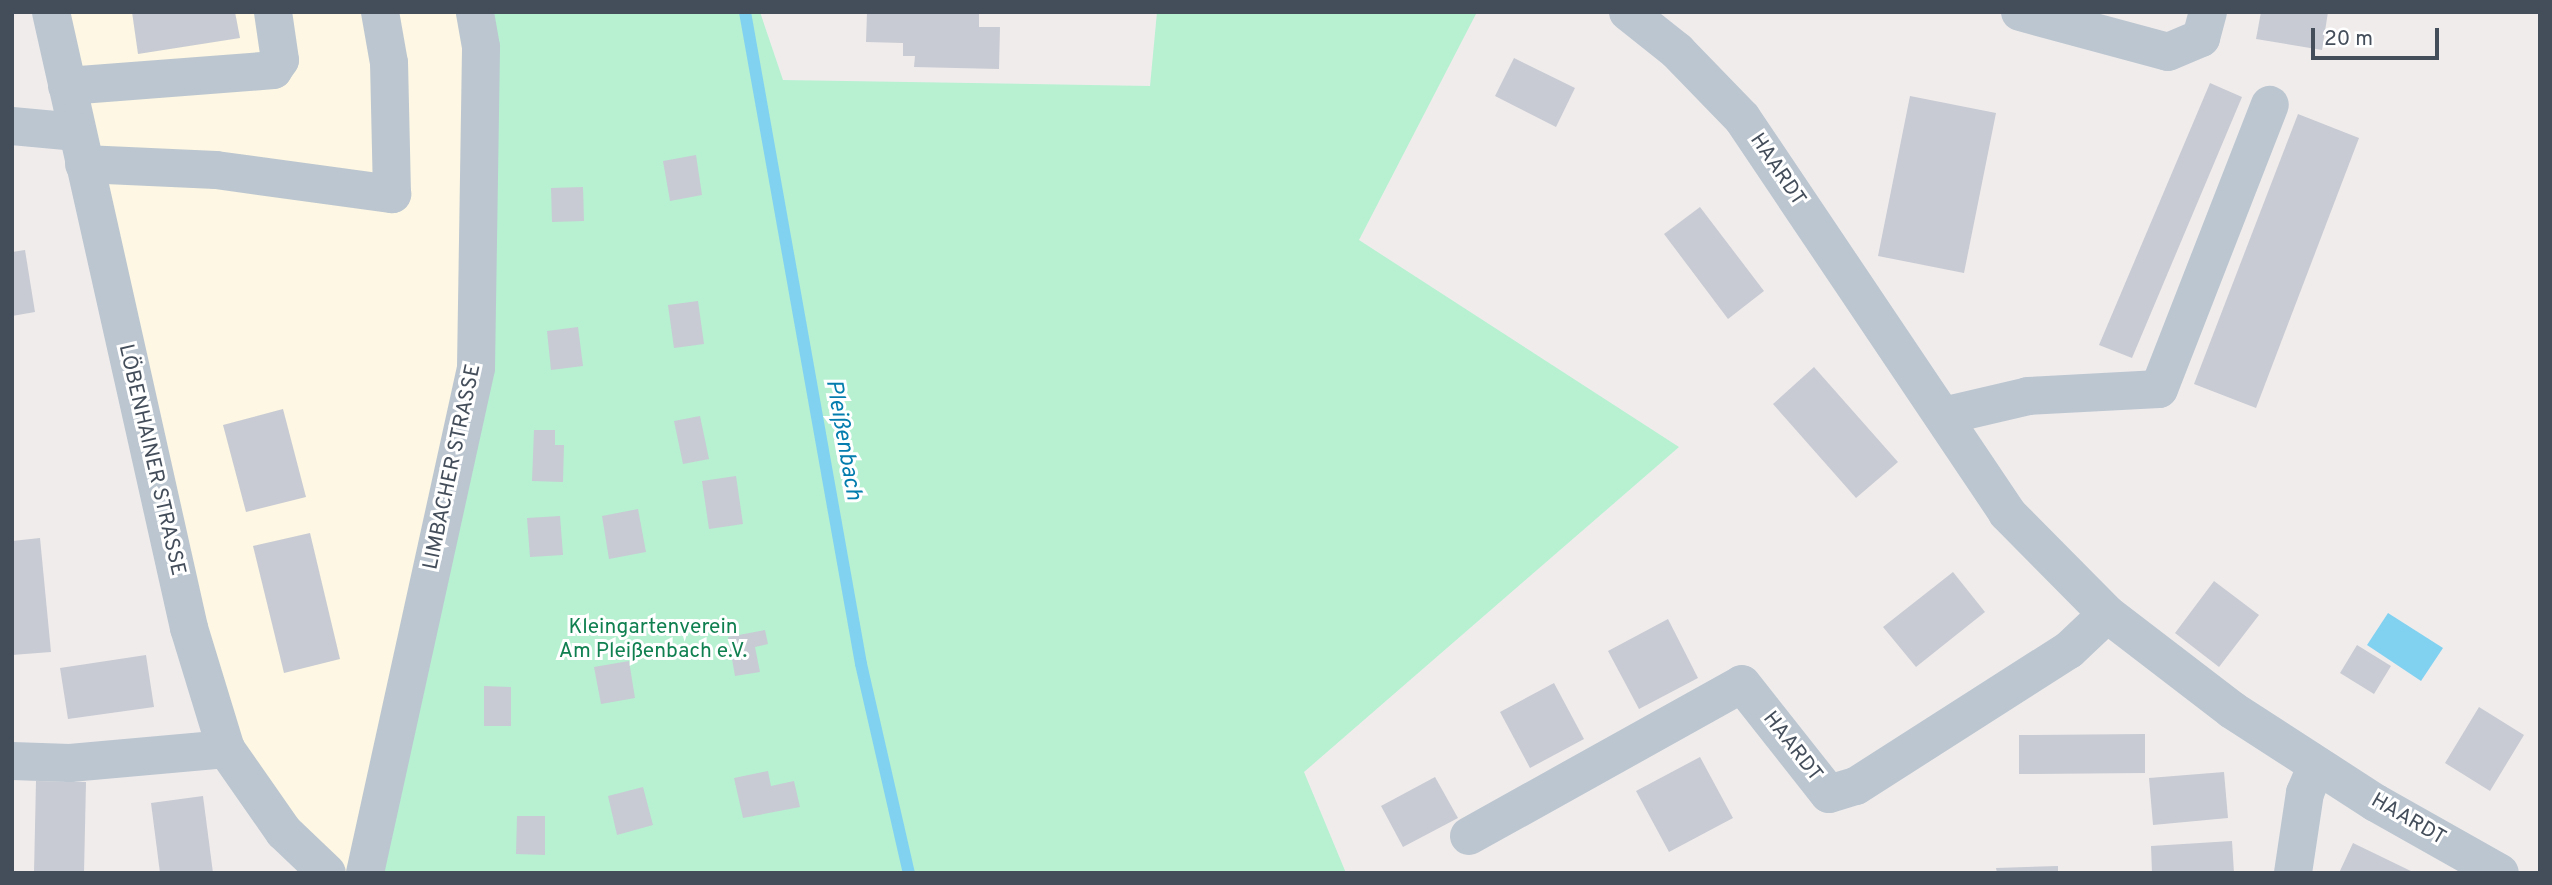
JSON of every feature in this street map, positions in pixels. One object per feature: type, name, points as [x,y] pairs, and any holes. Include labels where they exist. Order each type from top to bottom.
[{"type":"street","name":"LÖBENHAINER STRASSE","points":[[51,12],[189,628],[226,749],[284,832],[327,873]]},
{"type":"street","points":[[67,86],[273,70],[280,60],[273,12]]},
{"type":"street","points":[[12,126],[81,148],[391,194],[389,63],[380,12]]},
{"type":"street","name":"LIMBACHER STRASSE","points":[[365,873],[476,368],[481,47],[475,12]]},
{"type":"street","points":[[2020,12],[2168,52],[2201,38],[2208,12]]},
{"type":"street","name":"HAARDT","points":[[1637,15],[1677,51],[1742,118],[2007,513],[2107,614],[2232,710],[2317,765],[2500,873]]},
{"type":"street","points":[[1943,416],[2028,396],[2159,389],[2270,106]]},
{"type":"street","name":"HAARDT","points":[[1469,836],[1742,684],[1829,794],[1856,786],[2069,650],[2107,614]]},
{"type":"street","points":[[12,761],[70,763],[226,749]]},
{"type":"street","points":[[2293,873],[2305,793],[2317,765]]},
{"type":"shaded area","points":[[51,12],[475,12],[476,368],[365,873],[327,873],[226,749]]},
{"type":"green space","name":"Kleingartenverein Am Pleißenbach e.V.","points":[[475,12],[760,12],[783,80],[1150,86],[1157,12],[1477,12],[1359,240],[1679,447],[1304,772],[1346,873],[365,873],[476,368]]},
{"type":"water","points":[[2388,613],[2443,648],[2421,681],[2367,645]]},
{"type":"building","points":[[132,12],[235,12],[240,38],[138,54]]},
{"type":"building","points":[[867,12],[979,12],[979,27],[1000,27],[999,69],[914,67],[915,56],[903,56],[903,43],[866,42]]},
{"type":"building","points":[[2261,12],[2328,12],[2322,50],[2256,39]]},
{"type":"building","points":[[1514,58],[1575,88],[1556,127],[1495,96]]},
{"type":"building","points":[[2210,83],[2242,97],[2132,358],[2099,345]]},
{"type":"building","points":[[1910,96],[1996,113],[1964,273],[1878,256]]},
{"type":"building","points":[[2298,114],[2359,138],[2256,408],[2194,384]]},
{"type":"building","points":[[696,155],[702,195],[670,201],[663,161]]},
{"type":"building","points":[[583,187],[584,221],[552,222],[551,188]]},
{"type":"building","points":[[1700,207],[1764,291],[1728,319],[1664,234]]},
{"type":"building","points":[[25,250],[35,312],[12,316],[12,252]]},
{"type":"building","points":[[698,301],[704,344],[674,348],[668,305]]},
{"type":"building","points":[[578,327],[583,366],[551,370],[547,331]]},
{"type":"building","points":[[1814,367],[1898,462],[1856,498],[1773,404]]},
{"type":"building","points":[[283,409],[306,497],[246,512],[223,425]]},
{"type":"building","points":[[700,416],[709,459],[683,464],[674,421]]},
{"type":"building","points":[[534,430],[555,430],[555,445],[564,445],[563,482],[532,481]]},
{"type":"building","points":[[736,476],[743,524],[709,529],[702,481]]},
{"type":"building","points":[[638,509],[646,552],[609,559],[602,516]]},
{"type":"building","points":[[560,516],[563,555],[530,557],[527,518]]},
{"type":"building","points":[[310,533],[340,659],[284,673],[253,546]]},
{"type":"building","points":[[40,538],[51,652],[12,655],[12,541]]},
{"type":"building","points":[[1953,572],[1985,612],[1916,667],[1883,627]]},
{"type":"building","points":[[2214,581],[2259,615],[2219,667],[2175,633]]},
{"type":"building","points":[[1668,619],[1698,678],[1639,709],[1608,651]]},
{"type":"building","points":[[765,630],[768,644],[755,647],[760,672],[735,676],[728,637]]},
{"type":"building","points":[[2357,645],[2391,666],[2374,694],[2340,673]]},
{"type":"building","points":[[146,655],[154,707],[68,719],[60,668]]},
{"type":"building","points":[[629,661],[635,698],[601,704],[594,667]]},
{"type":"building","points":[[1554,683],[1584,739],[1530,768],[1500,712]]},
{"type":"building","points":[[484,686],[511,687],[511,726],[484,726]]},
{"type":"building","points":[[2479,707],[2524,735],[2490,791],[2445,763]]},
{"type":"building","points":[[2145,734],[2145,773],[2019,774],[2019,735]]},
{"type":"building","points":[[1700,757],[1733,818],[1669,852],[1636,791]]},
{"type":"building","points":[[768,771],[771,786],[794,781],[800,807],[743,818],[734,778]]},
{"type":"building","points":[[2224,772],[2228,818],[2153,825],[2149,778]]},
{"type":"building","points":[[1435,777],[1458,818],[1403,847],[1381,806]]},
{"type":"building","points":[[36,781],[86,782],[84,873],[34,873]]},
{"type":"building","points":[[643,787],[653,825],[617,835],[608,796]]},
{"type":"building","points":[[203,796],[213,873],[160,873],[151,803]]},
{"type":"building","points":[[517,816],[545,816],[545,855],[516,854]]},
{"type":"building","points":[[2232,841],[2234,873],[2152,873],[2151,846]]},
{"type":"building","points":[[2353,843],[2415,873],[2339,873]]},
{"type":"building","points":[[2058,866],[2058,873],[1997,873],[1996,868]]},
{"type":"waterway","name":"Pleißenbach","points":[[745,12],[861,664],[909,873]]}]
